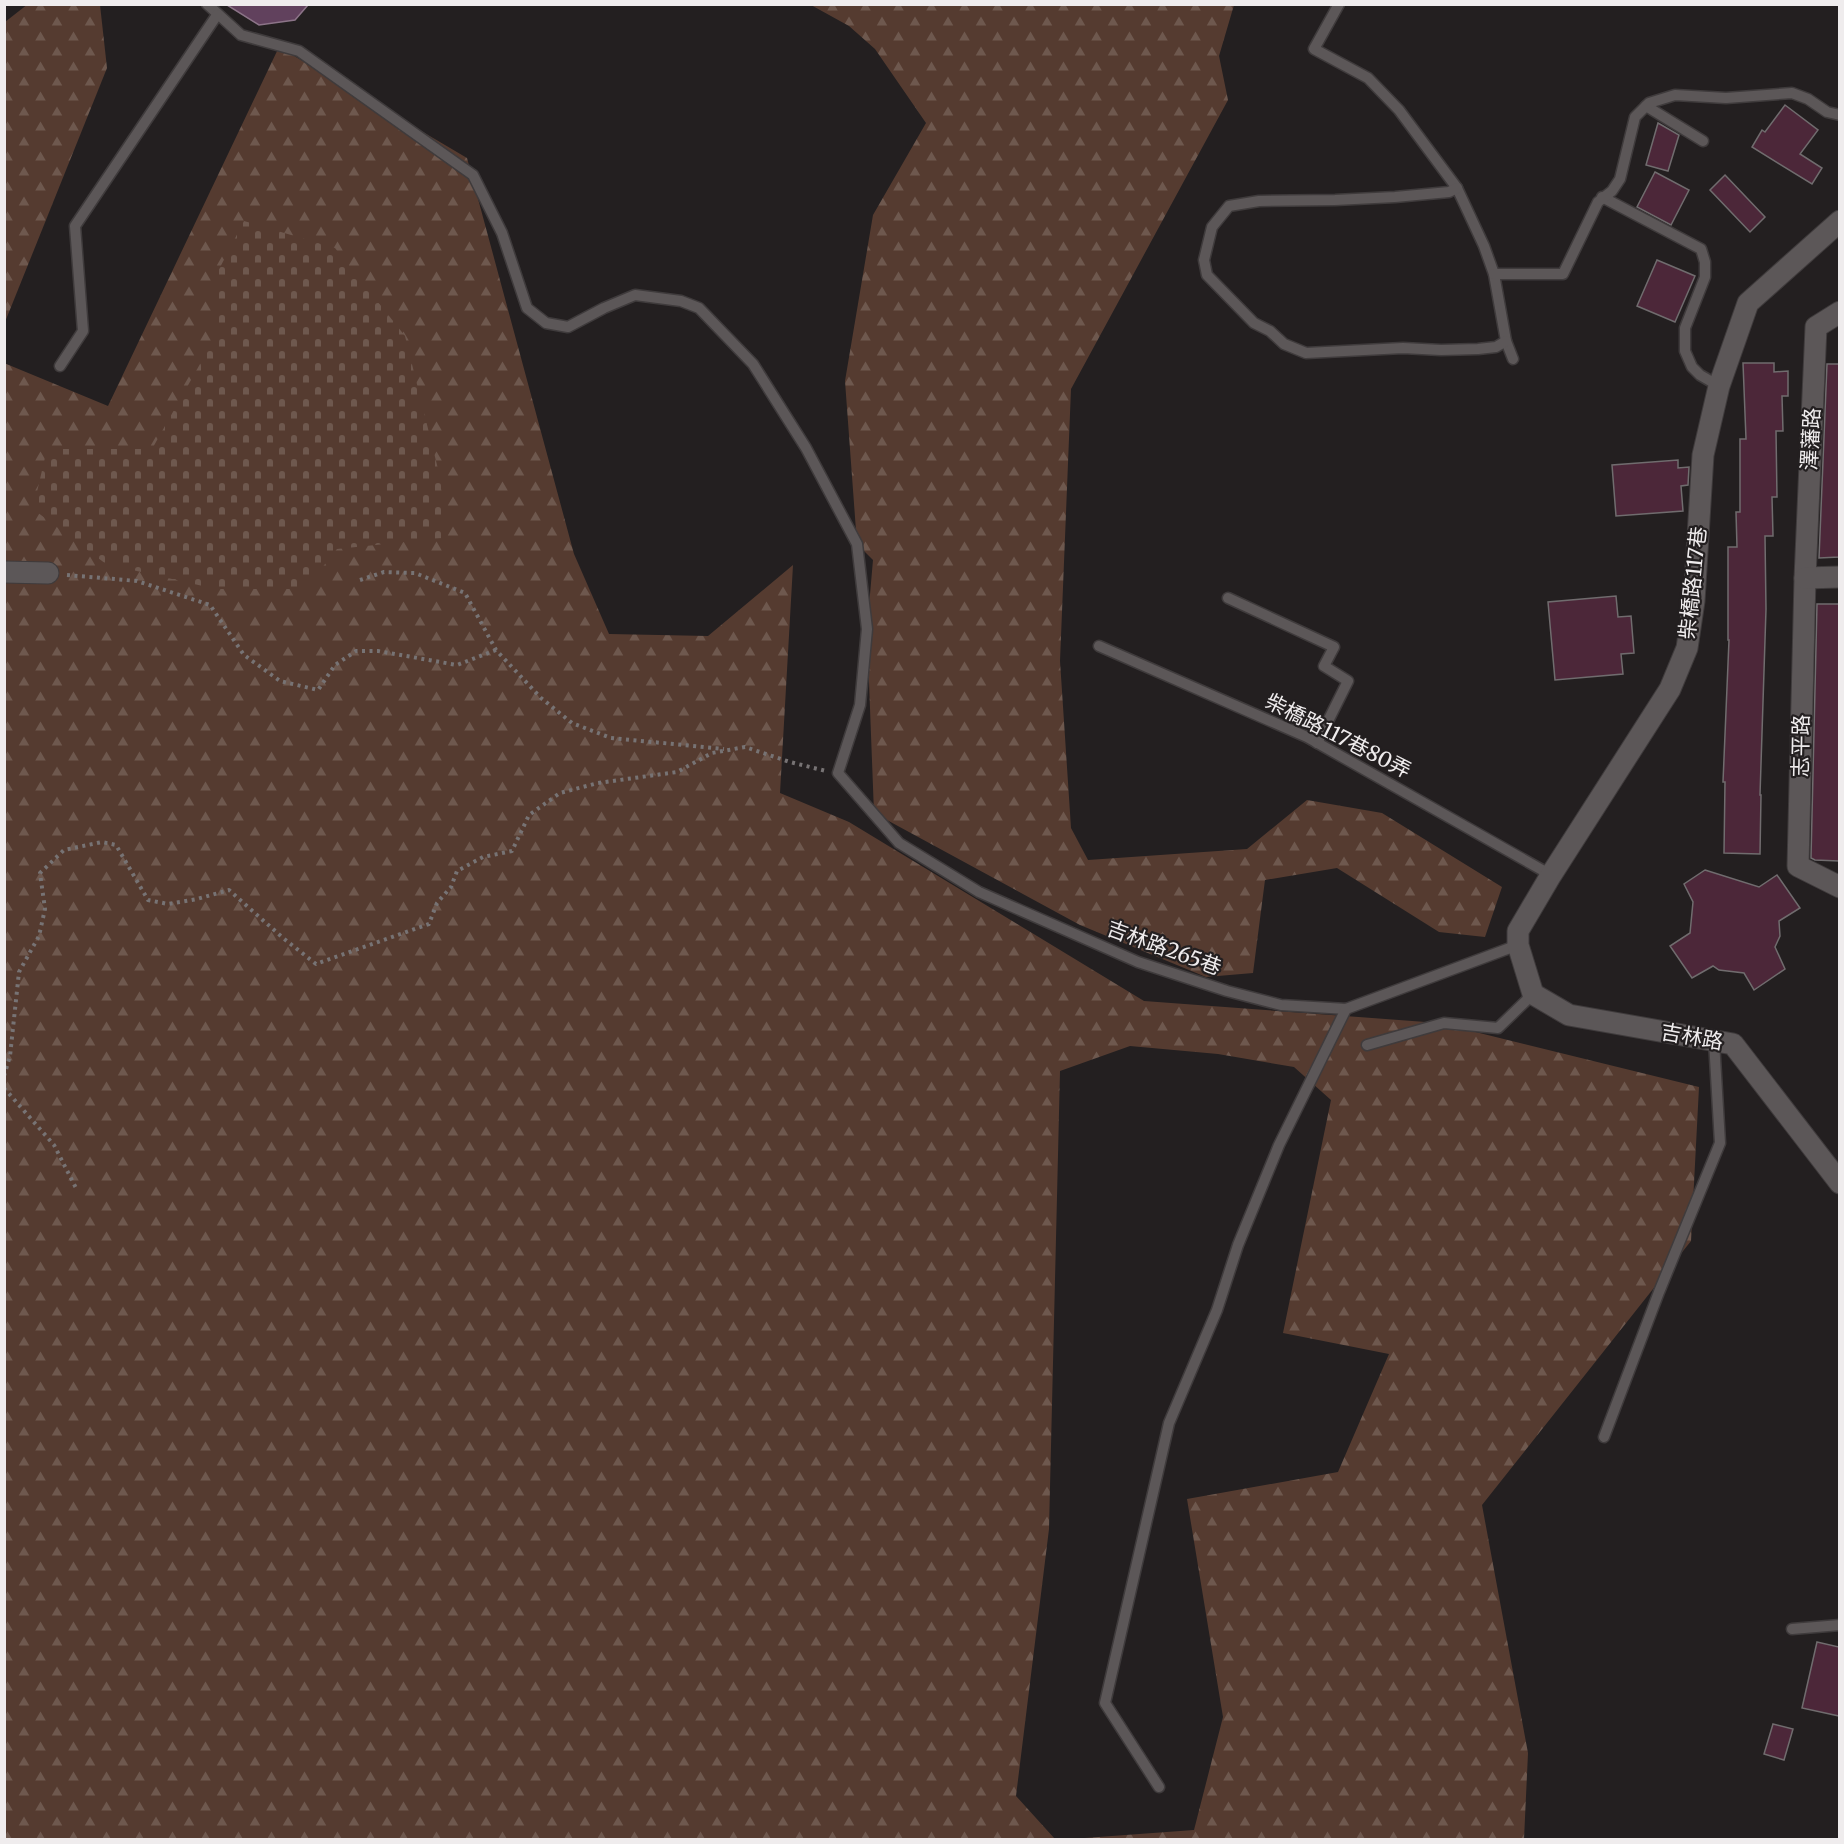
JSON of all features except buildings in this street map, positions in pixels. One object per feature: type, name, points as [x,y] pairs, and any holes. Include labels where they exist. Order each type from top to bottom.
[{"type":"street","name":"柴橋路117巷","points":[[1518,945],[1518,931],[1551,875],[1670,689],[1687,648],[1694,601],[1703,455],[1719,386],[1748,303],[1839,221]]},
{"type":"street","name":"澤藩路","points":[[1805,578],[1816,327],[1839,312]]},
{"type":"street","points":[[4,572],[48,573]]},
{"type":"street","points":[[1805,578],[1839,578]]},
{"type":"street","name":"志平路","points":[[1805,578],[1798,866],[1839,887]]},
{"type":"street","points":[[1518,945],[1533,994]]},
{"type":"street","name":"吉林路","points":[[1533,994],[1569,1015],[1733,1044],[1839,1183]]},
{"type":"lane","points":[[207,4],[242,35],[299,51],[473,175],[502,233],[527,308],[546,323],[568,327],[634,295],[681,301],[699,308],[753,364],[806,448],[857,544],[867,629],[860,705],[838,773]]},
{"type":"lane","points":[[1339,4],[1314,49],[1368,78],[1399,110],[1457,188],[1484,246],[1494,274],[1506,341],[1513,359]]},
{"type":"lane","points":[[60,366],[83,331],[75,226],[217,15]]},
{"type":"lane","points":[[1494,274],[1563,273],[1572,258],[1579,237],[1602,197],[1612,191],[1620,179],[1635,117],[1649,103],[1675,95],[1726,98],[1792,93],[1808,99],[1827,112],[1839,115]]},
{"type":"lane","points":[[1646,106],[1703,141]]},
{"type":"lane","points":[[1457,188],[1449,192],[1356,200],[1259,201],[1230,206],[1212,227],[1204,260],[1207,275],[1254,323],[1270,331],[1284,344],[1306,353],[1403,348],[1478,349],[1496,347],[1506,341]]},
{"type":"lane","points":[[1602,197],[1701,249],[1705,262],[1705,277],[1685,328],[1685,351],[1692,367],[1700,375],[1719,386]]},
{"type":"lane","points":[[1228,598],[1334,647],[1324,666],[1348,681],[1317,743]]},
{"type":"lane","name":"柴橋路117巷80弄","points":[[1099,646],[1317,743],[1551,875]]},
{"type":"lane","name":"吉林路265巷","points":[[838,773],[900,843],[990,897],[1138,963],[1281,1005],[1346,1009],[1518,945]]},
{"type":"lane","points":[[1367,1045],[1444,1023],[1498,1028],[1533,994]]},
{"type":"lane","points":[[1159,1787],[1105,1703],[1169,1423],[1217,1310],[1238,1245],[1279,1145],[1346,1009]]},
{"type":"lane","points":[[1605,1437],[1659,1292],[1720,1143],[1714,1041]]},
{"type":"lane","points":[[1792,1629],[1839,1625]]},
{"type":"path","points":[[360,580],[384,572],[415,573],[465,593],[496,650],[541,698],[572,723],[611,738],[730,749]]},
{"type":"path","points":[[48,573],[136,581],[210,605],[244,655],[280,681],[318,690],[335,665],[356,651],[378,651],[457,665],[496,650]]},
{"type":"path","points":[[4,1076],[10,1056],[19,972],[39,936],[45,909],[40,873],[64,850],[102,842],[116,845],[148,900],[168,904],[229,890],[316,964],[429,924],[437,903],[451,887],[457,871],[483,857],[512,850],[529,815],[560,793],[598,783],[677,772],[711,753],[745,747],[790,762],[838,773]]},
{"type":"path","points":[[4,1088],[54,1145],[77,1190]]},
{"type":"green space","points":[[28,4],[100,5],[107,68],[5,322],[5,22]]},
{"type":"green space","points":[[811,5],[1234,5],[1219,56],[1228,100],[1071,389],[1060,661],[1071,828],[1088,860],[1247,849],[1307,800],[1382,813],[1502,887],[1485,937],[1439,932],[1337,868],[1265,880],[1253,973],[1206,977],[1080,925],[874,813],[867,629],[873,560],[857,544],[845,381],[873,215],[926,123],[875,49],[849,26]]},
{"type":"green space","points":[[279,47],[467,158],[574,554],[609,634],[708,636],[793,565],[780,793],[849,822],[1144,1001],[1439,1023],[1699,1087],[1691,1241],[1482,1505],[1528,1753],[1524,1839],[1071,1839],[1194,1830],[1223,1717],[1187,1499],[1338,1472],[1389,1354],[1283,1333],[1331,1100],[1294,1067],[1218,1054],[1130,1046],[1060,1071],[1049,1529],[1016,1796],[1055,1839],[5,1839],[4,363],[108,406]]},
{"type":"green space","points":[[244,221],[335,248],[405,336],[441,481],[443,538],[337,549],[305,589],[216,589],[106,564],[33,509],[47,449],[152,449],[213,341],[214,279]]},
{"type":"shaded area","points":[[227,5],[308,5],[295,20],[259,25]]}]
